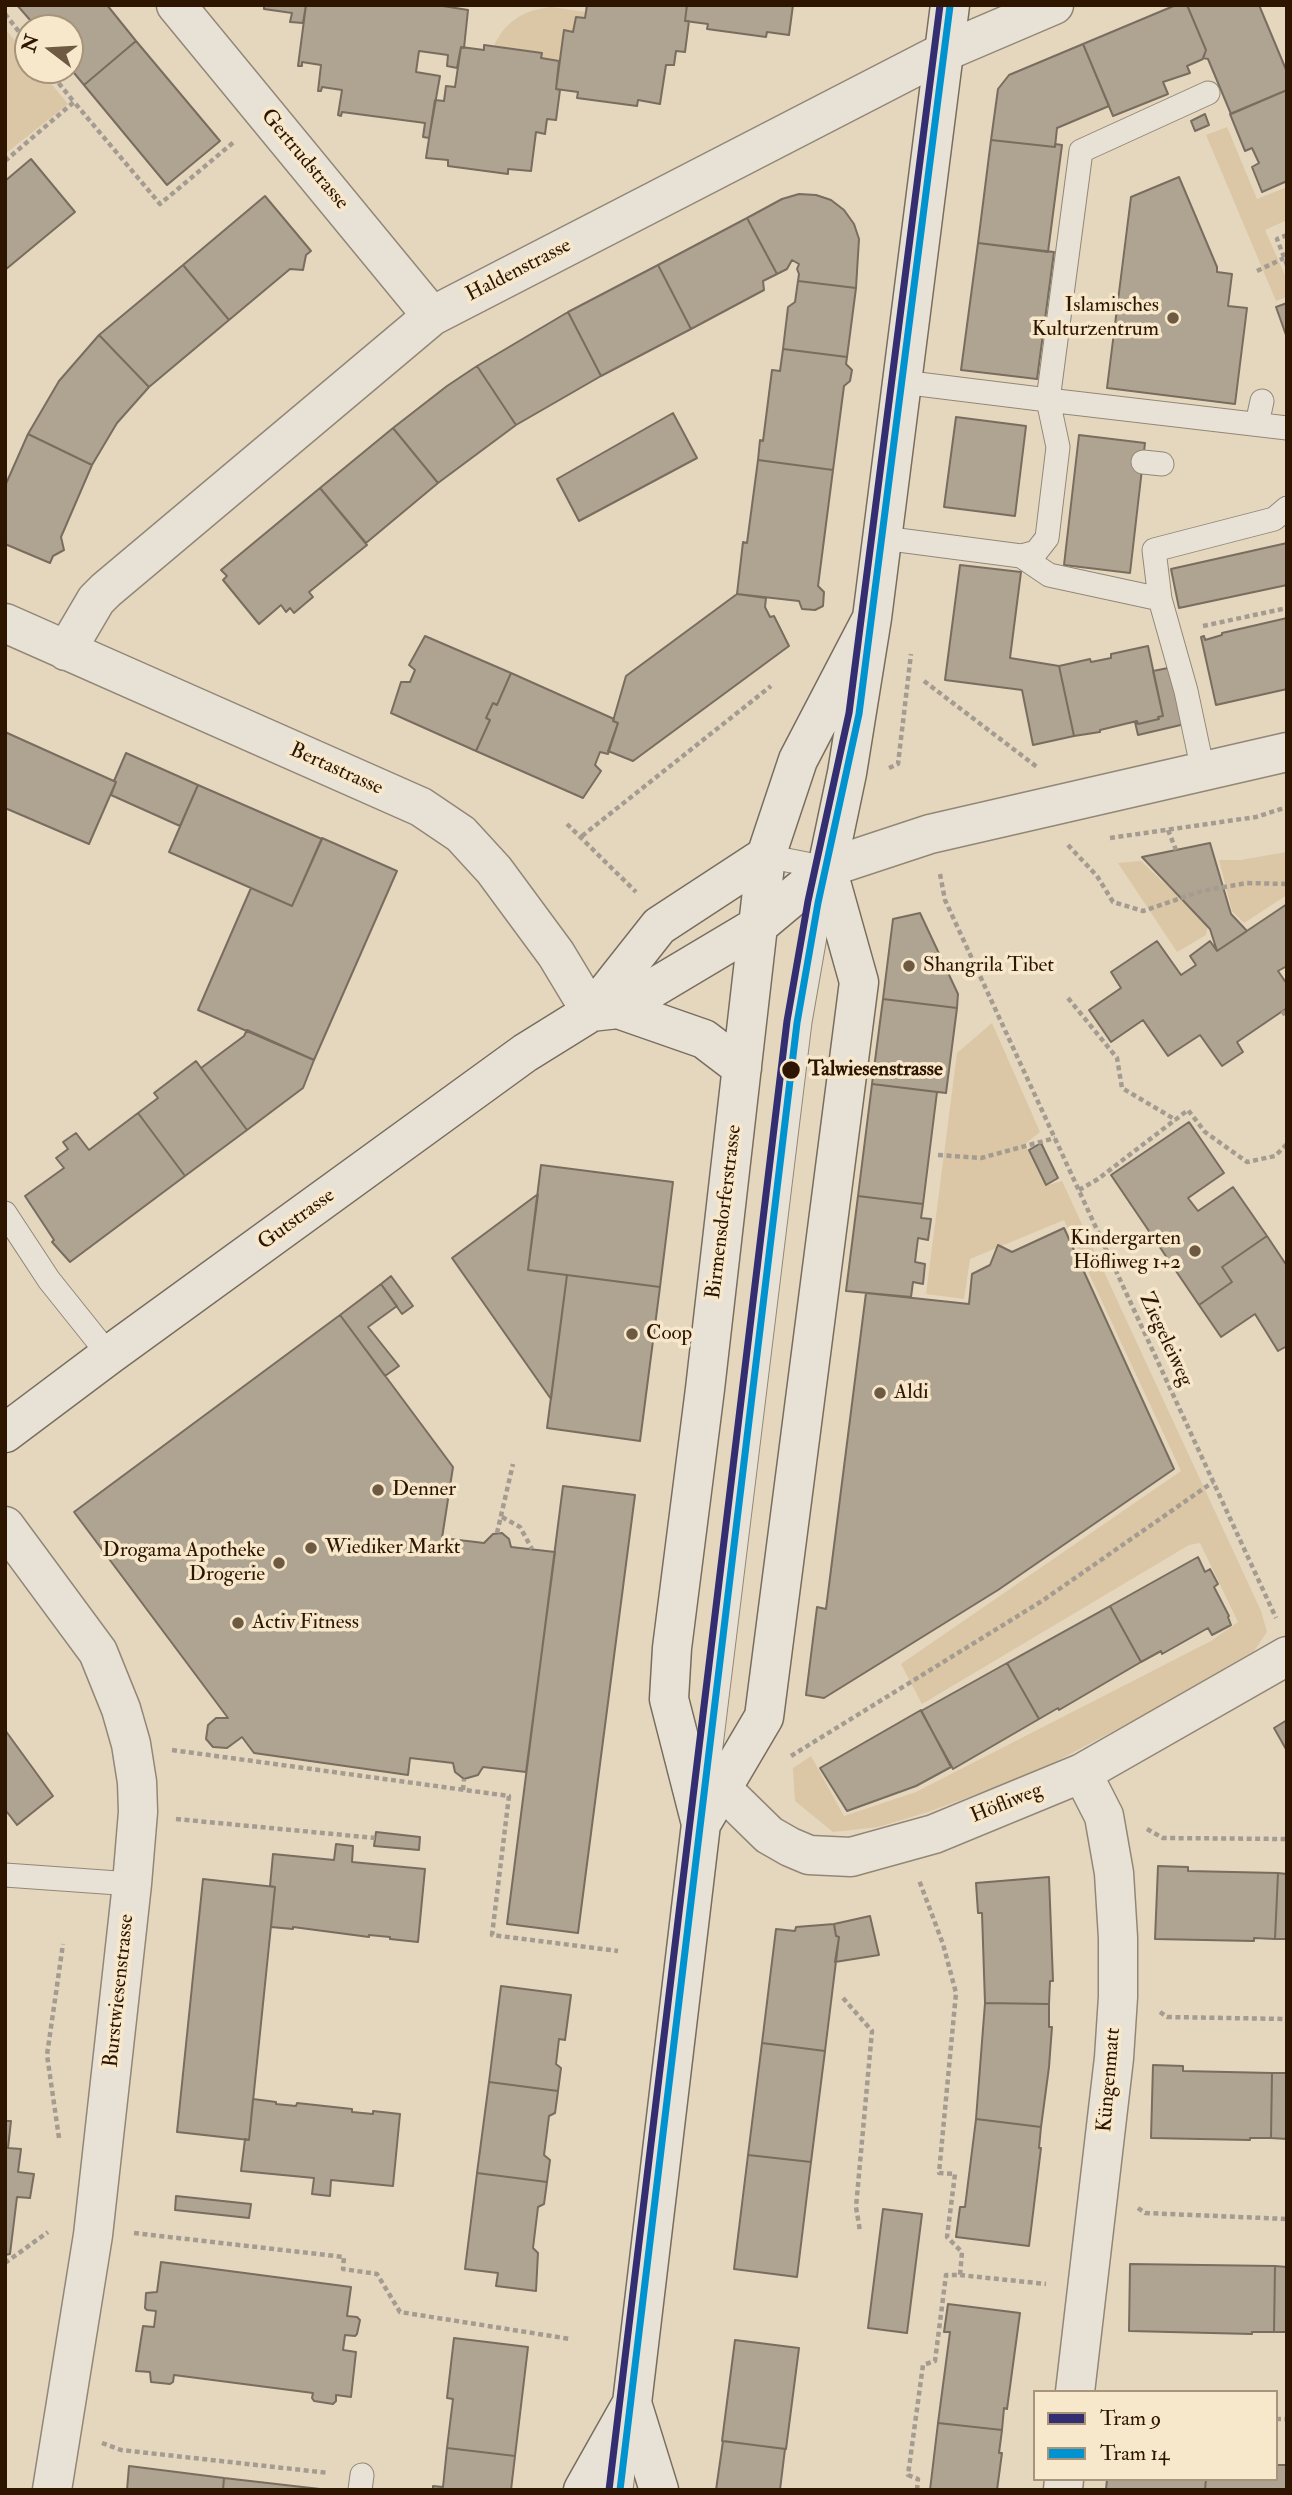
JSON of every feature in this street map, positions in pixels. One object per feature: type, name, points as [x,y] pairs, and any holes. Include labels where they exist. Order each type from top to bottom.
[{"type":"main road","name":"Gertrudstrasse","points":[[176,5],[432,316]]},
{"type":"main road","name":"Birmensdorferstrasse","points":[[701,1824],[764,1717],[859,982],[827,868],[847,773],[873,618],[950,5]]},
{"type":"main road","name":"Haldenstrasse","points":[[66,651],[96,600],[106,590],[432,316],[944,52],[1054,5]]},
{"type":"main road","name":"Birmensdorferstrasse","points":[[583,2490],[632,2403],[701,1824],[669,1699],[672,1648],[766,856],[798,760],[873,618]]},
{"type":"main road","name":"Bertastrasse","points":[[5,624],[421,807],[461,834],[494,870],[556,954],[605,1010]]},
{"type":"main road","points":[[827,868],[930,834],[1287,752]]},
{"type":"main road","name":"Gutstrasse","points":[[605,1010],[659,926],[766,856]]},
{"type":"main road","name":"Gutstrasse","points":[[5,1433],[525,1053],[759,925],[827,868]]},
{"type":"main road","points":[[605,1010],[704,1039],[742,1068]]},
{"type":"main road","name":"Burstwiesenstrasse","points":[[5,1525],[97,1652],[121,1709],[131,1744],[137,1782],[138,1812],[128,1926],[93,2235],[52,2490]]},
{"type":"main road","name":"Höfliweg","points":[[722,1789],[769,1835],[790,1847],[809,1855],[850,1857],[934,1834],[1082,1773],[1284,1642]]},
{"type":"main road","name":"Küngenmatt","points":[[1075,2390],[1114,2058],[1118,1997],[1114,1873],[1104,1816],[1082,1773]]},
{"type":"main road","name":"Birmensdorferstrasse","points":[[632,2403],[659,2490]]},
{"type":"lane","points":[[883,538],[1021,556],[1036,552],[1047,538],[1067,451],[1048,400],[1081,152],[1208,93]]},
{"type":"lane","points":[[902,382],[1287,428]]},
{"type":"lane","points":[[1257,424],[1262,401]]},
{"type":"lane","points":[[1203,771],[1171,632],[1160,599],[1154,550],[1274,519],[1287,508]]},
{"type":"lane","points":[[1021,556],[1049,575],[1160,599]]},
{"type":"lane","points":[[766,856],[827,868]]},
{"type":"lane","name":"Birmensdorferstrasse","points":[[701,1824],[800,1022],[827,868]]},
{"type":"lane","points":[[5,1213],[49,1280],[109,1355]]},
{"type":"lane","points":[[5,1875],[132,1884]]},
{"type":"lane","name":"Birmensdorferstrasse","points":[[621,2490],[632,2403]]},
{"type":"path","points":[[59,84],[160,204],[244,133]]},
{"type":"path","points":[[5,161],[74,103]]},
{"type":"path","points":[[1287,235],[1277,239],[1287,265]]},
{"type":"path","points":[[1257,271],[1284,258]]},
{"type":"path","points":[[1171,632],[1287,608]]},
{"type":"path","points":[[924,681],[1043,772]]},
{"type":"path","points":[[582,836],[771,686]]},
{"type":"path","points":[[1105,839],[1256,817],[1287,807]]},
{"type":"path","points":[[567,824],[639,895]]},
{"type":"path","points":[[1168,830],[1176,850]]},
{"type":"path","points":[[1055,846],[1080,842]]},
{"type":"path","points":[[1067,844],[1097,876],[1112,902],[1143,911],[1202,891],[1247,883],[1287,884]]},
{"type":"path","name":"Ziegeleiweg","points":[[940,871],[945,900],[1284,1642]]},
{"type":"path","points":[[1068,999],[1117,1058],[1122,1088],[1176,1120]]},
{"type":"path","points":[[1282,1011],[1287,1017]]},
{"type":"path","points":[[1079,1190],[1098,1179],[1188,1110],[1205,1132],[1247,1162],[1275,1156],[1287,1144]]},
{"type":"path","points":[[938,1155],[981,1158],[1055,1138]]},
{"type":"path","points":[[497,1533],[513,1464]]},
{"type":"path","points":[[785,1760],[1042,1601],[1213,1482]]},
{"type":"path","points":[[502,1517],[520,1527],[532,1549]]},
{"type":"path","points":[[170,1750],[509,1796],[492,1935],[618,1951]]},
{"type":"path","points":[[463,1790],[464,1779]]},
{"type":"path","points":[[1104,1816],[1135,1822],[1163,1838],[1287,1839]]},
{"type":"path","points":[[175,1819],[375,1838]]},
{"type":"path","points":[[344,1845],[346,1836]]},
{"type":"path","points":[[914,1870],[943,1944],[956,1993],[939,2173],[955,2175],[947,2237],[962,2252],[960,2275]]},
{"type":"path","points":[[60,2146],[47,2054],[64,1944]]},
{"type":"path","points":[[843,1997],[872,2031],[856,2207],[860,2231]]},
{"type":"path","points":[[1118,1997],[1144,2001],[1167,2017],[1287,2020]]},
{"type":"path","points":[[1099,2193],[1120,2197],[1145,2213],[1287,2219]]},
{"type":"path","points":[[122,2231],[345,2257],[343,2269],[377,2274],[400,2312],[570,2339]]},
{"type":"path","points":[[5,2263],[48,2232]]},
{"type":"path","points":[[917,2490],[918,2479],[908,2475],[923,2365],[935,2361],[946,2275],[1087,2288]]},
{"type":"path","points":[[99,2442],[121,2449],[361,2482]]},
{"type":"shaded area","points":[[551,7],[586,12],[585,18],[576,17],[573,32],[564,31],[559,61],[541,58],[542,53],[494,46],[498,37],[516,18]]},
{"type":"shaded area","points":[[5,29],[14,40],[14,84],[52,84],[68,104],[5,154]]},
{"type":"shaded area","points":[[1227,127],[1257,199],[1287,187],[1287,220],[1265,230],[1287,280],[1287,297],[1276,301],[1206,135]]},
{"type":"shaded area","points":[[1287,852],[1287,895],[1244,923],[1232,911],[1219,860],[1240,860]]},
{"type":"shaded area","points":[[1141,861],[1208,925],[1206,935],[1177,952],[1118,863]]},
{"type":"shaded area","points":[[992,1023],[1040,1132],[1025,1144],[1045,1186],[1062,1181],[1261,1611],[1267,1632],[1254,1651],[1144,1715],[1034,1773],[928,1812],[878,1827],[833,1832],[795,1801],[793,1768],[811,1756],[844,1816],[916,1792],[1211,1641],[1238,1622],[1200,1543],[1189,1545],[922,1704],[901,1664],[1181,1471],[1064,1220],[970,1259],[964,1299],[926,1294],[957,1053]]},
{"type":"building","points":[[17,5],[107,5],[136,41],[84,85],[84,14],[25,14]]},
{"type":"building","points":[[264,5],[306,5],[303,23],[290,22],[292,13],[264,9]]},
{"type":"building","points":[[306,5],[437,5],[468,10],[464,48],[461,47],[457,68],[447,66],[448,55],[419,51],[416,72],[440,76],[429,138],[423,137],[425,123],[342,112],[341,116],[338,115],[342,90],[322,87],[321,91],[318,91],[321,65],[302,62],[302,66],[298,66]]},
{"type":"building","points":[[587,5],[687,5],[685,21],[689,21],[685,52],[676,51],[674,65],[666,65],[660,104],[638,100],[637,106],[577,98],[578,92],[556,89],[564,30],[573,32],[576,17],[585,18]]},
{"type":"building","points":[[687,5],[793,5],[789,35],[767,32],[766,37],[707,29],[708,24],[685,21]]},
{"type":"building","points":[[1176,5],[1187,5],[1206,50],[1203,59],[1187,66],[1190,73],[1163,82],[1168,94],[1113,116],[1083,44]]},
{"type":"building","points":[[1187,5],[1259,5],[1287,72],[1287,90],[1231,114],[1208,59],[1203,58],[1206,50]]},
{"type":"building","points":[[136,41],[220,141],[167,185],[84,85]]},
{"type":"building","points":[[1083,44],[1109,106],[1057,128],[1055,147],[991,140],[998,89],[1009,75]]},
{"type":"building","points":[[484,45],[542,53],[541,58],[559,61],[556,89],[560,90],[556,120],[547,119],[545,134],[536,132],[531,171],[508,169],[508,174],[448,166],[448,160],[426,158],[435,100],[444,101],[446,86],[455,87],[461,47],[484,50]]},
{"type":"building","points":[[1287,90],[1287,181],[1262,192],[1252,167],[1259,163],[1252,148],[1245,151],[1230,114]]},
{"type":"building","points":[[1205,114],[1209,125],[1195,131],[1191,121]]},
{"type":"building","points":[[991,140],[1055,147],[1055,144],[1062,145],[1048,252],[978,243]]},
{"type":"building","points":[[31,159],[75,212],[5,270],[5,181]]},
{"type":"building","points":[[1179,177],[1217,272],[1232,274],[1228,306],[1247,308],[1235,404],[1107,388],[1131,197]]},
{"type":"building","points":[[799,194],[816,195],[831,200],[844,210],[854,224],[859,239],[856,288],[798,281],[799,264],[792,260],[787,269],[777,274],[747,218],[782,199]]},
{"type":"building","points":[[265,196],[311,251],[306,255],[303,270],[290,269],[229,320],[183,265]]},
{"type":"building","points":[[747,218],[777,274],[763,281],[764,290],[691,329],[658,265]]},
{"type":"building","points":[[978,243],[1054,252],[1037,379],[961,370]]},
{"type":"building","points":[[183,265],[229,320],[149,387],[99,335]]},
{"type":"building","points":[[658,265],[691,329],[601,376],[568,312]]},
{"type":"building","points":[[798,281],[856,288],[847,357],[783,349],[788,307],[795,302]]},
{"type":"building","points":[[1287,303],[1287,335],[1286,335],[1276,307]]},
{"type":"building","points":[[568,312],[601,376],[516,425],[477,366]]},
{"type":"building","points":[[99,335],[149,387],[117,423],[92,465],[28,434],[59,381]]},
{"type":"building","points":[[783,349],[847,357],[846,364],[852,370],[850,381],[844,386],[833,470],[758,460],[772,370],[780,371]]},
{"type":"building","points":[[477,366],[516,425],[438,483],[393,428]]},
{"type":"building","points":[[673,413],[697,458],[579,521],[557,479]]},
{"type":"building","points":[[956,417],[1026,426],[1015,516],[944,507]]},
{"type":"building","points":[[393,428],[438,483],[366,543],[320,488]]},
{"type":"building","points":[[28,434],[92,465],[61,537],[64,550],[53,556],[50,563],[5,544],[5,486]]},
{"type":"building","points":[[1079,435],[1145,443],[1130,573],[1064,565]]},
{"type":"building","points":[[758,460],[833,470],[818,586],[824,592],[823,606],[815,610],[802,609],[799,601],[737,594],[743,542],[747,543]]},
{"type":"building","points":[[320,488],[367,545],[309,592],[313,597],[294,613],[290,608],[286,612],[281,605],[259,624],[223,580],[227,576],[221,570]]},
{"type":"building","points":[[1287,543],[1287,585],[1179,608],[1171,569]]},
{"type":"building","points":[[960,565],[1021,572],[1010,658],[1059,666],[1074,736],[1033,745],[1022,690],[945,680]]},
{"type":"building","points":[[737,594],[766,598],[765,607],[770,617],[774,616],[789,646],[633,761],[608,751],[618,723],[613,721],[626,676]]},
{"type":"building","points":[[1287,618],[1287,689],[1216,705],[1201,637],[1204,636],[1205,640],[1222,633]]},
{"type":"building","points":[[425,636],[511,673],[497,705],[493,703],[486,718],[490,720],[476,751],[391,713],[401,682],[410,682],[415,670],[409,665]]},
{"type":"building","points":[[1148,646],[1163,716],[1138,724],[1137,721],[1100,732],[1074,736],[1059,666],[1090,659],[1091,662],[1111,658],[1111,654]]},
{"type":"building","points":[[1173,667],[1185,724],[1138,735],[1135,722],[1138,724],[1163,716],[1153,671]]},
{"type":"building","points":[[511,673],[618,723],[608,754],[600,752],[595,765],[601,771],[583,798],[476,751],[490,720],[486,718],[493,703],[497,705]]},
{"type":"building","points":[[5,732],[116,782],[89,844],[5,808]]},
{"type":"building","points":[[126,753],[198,785],[180,826],[111,795]]},
{"type":"building","points":[[198,785],[322,839],[292,906],[169,852]]},
{"type":"building","points":[[322,838],[397,871],[314,1060],[198,1010],[251,888],[292,906]]},
{"type":"building","points":[[1210,843],[1231,914],[1247,931],[1217,951],[1210,929],[1142,857]]},
{"type":"building","points":[[1287,904],[1287,966],[1278,971],[1287,984],[1287,1008],[1237,1042],[1243,1052],[1222,1066],[1200,1035],[1168,1056],[1143,1020],[1111,1042],[1089,1010],[1121,988],[1111,972],[1157,941],[1181,975],[1196,965],[1190,956],[1210,941],[1217,951]]},
{"type":"building","points":[[920,913],[958,994],[957,1008],[883,999],[893,919]]},
{"type":"building","points":[[883,999],[957,1008],[946,1093],[872,1084]]},
{"type":"building","points":[[247,1030],[314,1060],[303,1088],[247,1130],[201,1068],[244,1036]]},
{"type":"building","points":[[196,1061],[247,1130],[185,1176],[138,1113],[158,1098],[154,1093]]},
{"type":"building","points":[[872,1084],[937,1092],[923,1204],[858,1196]]},
{"type":"building","points":[[138,1113],[185,1176],[70,1262],[52,1242],[54,1240],[25,1196],[64,1168],[56,1158],[68,1149],[63,1142],[76,1133],[89,1150]]},
{"type":"building","points":[[1189,1122],[1224,1173],[1188,1198],[1198,1211],[1233,1187],[1267,1236],[1222,1267],[1232,1282],[1199,1305],[1111,1175]]},
{"type":"building","points":[[1041,1143],[1058,1178],[1046,1185],[1029,1150]]},
{"type":"building","points":[[541,1165],[673,1182],[660,1287],[528,1270]]},
{"type":"building","points":[[538,1194],[528,1270],[567,1275],[551,1399],[452,1258]]},
{"type":"building","points":[[858,1196],[923,1204],[921,1218],[931,1219],[928,1240],[918,1238],[915,1262],[925,1264],[923,1284],[913,1282],[911,1297],[846,1291]]},
{"type":"building","points":[[1064,1228],[1174,1469],[998,1590],[824,1698],[806,1695],[817,1607],[826,1609],[866,1293],[969,1304],[972,1274],[990,1265],[998,1245],[1012,1252]]},
{"type":"building","points":[[1267,1236],[1287,1266],[1287,1346],[1278,1351],[1255,1314],[1221,1337],[1199,1305],[1232,1282],[1222,1267]]},
{"type":"building","points":[[567,1275],[660,1287],[640,1441],[547,1428]]},
{"type":"building","points":[[391,1276],[413,1306],[402,1314],[381,1284]]},
{"type":"building","points":[[381,1284],[397,1306],[368,1327],[399,1366],[385,1376],[340,1315]]},
{"type":"building","name":"Wiediker Markt","points":[[340,1315],[453,1467],[442,1538],[484,1543],[493,1534],[502,1533],[509,1539],[511,1547],[555,1552],[526,1772],[483,1767],[478,1775],[464,1779],[455,1772],[453,1763],[410,1758],[408,1775],[254,1753],[242,1737],[227,1748],[213,1747],[206,1739],[208,1725],[216,1718],[228,1718],[74,1512]]},
{"type":"building","points":[[563,1486],[635,1495],[578,1933],[507,1924]]},
{"type":"building","points":[[1198,1557],[1205,1572],[1210,1569],[1218,1584],[1214,1587],[1231,1625],[1212,1635],[1208,1628],[1162,1654],[1161,1651],[1141,1662],[1110,1606]]},
{"type":"building","points":[[1110,1606],[1141,1662],[1039,1719],[1007,1663]]},
{"type":"building","points":[[1007,1663],[1039,1719],[953,1769],[921,1711]]},
{"type":"building","points":[[921,1710],[951,1767],[916,1786],[847,1811],[820,1768]]},
{"type":"building","points":[[1287,1720],[1287,1751],[1274,1728]]},
{"type":"building","points":[[5,1730],[53,1796],[17,1825],[7,1812],[5,1813]]},
{"type":"building","points":[[376,1832],[420,1837],[419,1850],[374,1846]]},
{"type":"building","points":[[336,1844],[353,1846],[352,1862],[425,1869],[418,1942],[293,1927],[271,1927],[275,1887],[270,1886],[273,1854],[334,1860]]},
{"type":"building","points":[[1158,1866],[1188,1867],[1188,1871],[1278,1873],[1275,1939],[1155,1939]]},
{"type":"building","points":[[1278,1873],[1287,1874],[1287,1939],[1275,1939]]},
{"type":"building","points":[[1049,1877],[1053,1981],[1050,1981],[1049,2004],[985,2003],[982,1913],[978,1913],[976,1883]]},
{"type":"building","points":[[203,1879],[275,1887],[249,2140],[177,2132]]},
{"type":"building","points":[[870,1916],[879,1955],[835,1962],[839,1937],[836,1936],[834,1924]]},
{"type":"building","points":[[834,1924],[836,1936],[839,1937],[825,2051],[762,2043],[776,1929],[795,1931],[796,1927]]},
{"type":"building","points":[[501,1986],[571,1995],[565,2040],[559,2039],[556,2064],[561,2068],[558,2091],[489,2082]]},
{"type":"building","points":[[985,2003],[1049,2004],[1049,2027],[1052,2027],[1041,2127],[976,2119]]},
{"type":"building","points":[[762,2043],[825,2051],[811,2162],[748,2155]]},
{"type":"building","points":[[1153,2065],[1183,2066],[1183,2071],[1272,2073],[1271,2138],[1151,2138]]},
{"type":"building","points":[[1272,2073],[1287,2073],[1287,2139],[1271,2138]]},
{"type":"building","points":[[489,2082],[558,2091],[555,2113],[549,2116],[544,2155],[550,2160],[547,2182],[477,2173]]},
{"type":"building","points":[[253,2099],[276,2104],[296,2106],[297,2103],[352,2109],[352,2112],[400,2114],[393,2186],[331,2180],[330,2196],[312,2194],[314,2178],[241,2171],[245,2139],[249,2140]]},
{"type":"building","points":[[976,2119],[1041,2127],[1041,2148],[1029,2246],[956,2237],[960,2207],[965,2207]]},
{"type":"building","points":[[5,2121],[11,2121],[8,2148],[21,2149],[18,2172],[34,2174],[30,2198],[17,2197],[10,2254],[5,2255]]},
{"type":"building","points":[[748,2155],[811,2162],[797,2277],[734,2269]]},
{"type":"building","points":[[477,2173],[547,2182],[544,2204],[538,2207],[533,2248],[538,2253],[536,2291],[496,2286],[498,2273],[465,2269]]},
{"type":"building","points":[[176,2196],[251,2204],[249,2218],[175,2210]]},
{"type":"building","points":[[883,2209],[922,2214],[907,2333],[868,2328]]},
{"type":"building","points":[[161,2262],[351,2287],[347,2316],[360,2320],[355,2336],[345,2335],[343,2350],[356,2352],[351,2397],[336,2395],[333,2404],[314,2401],[313,2393],[174,2375],[170,2384],[151,2382],[150,2372],[136,2371],[143,2326],[154,2327],[156,2311],[145,2308],[146,2293],[157,2292]]},
{"type":"building","points":[[1130,2264],[1275,2266],[1274,2332],[1252,2334],[1129,2331]]},
{"type":"building","points":[[1275,2266],[1287,2267],[1287,2332],[1274,2332]]},
{"type":"building","points":[[948,2304],[1020,2313],[1002,2430],[938,2423],[950,2332],[944,2332]]},
{"type":"building","points":[[454,2338],[528,2347],[515,2456],[447,2448],[453,2399],[447,2398]]},
{"type":"building","points":[[735,2340],[799,2348],[786,2449],[722,2441]]},
{"type":"building","points":[[938,2423],[1002,2430],[997,2490],[930,2490]]},
{"type":"building","points":[[723,2441],[785,2449],[780,2490],[716,2490]]},
{"type":"building","points":[[447,2448],[515,2456],[511,2490],[433,2490],[433,2486],[443,2487]]},
{"type":"building","points":[[1278,2465],[1287,2465],[1287,2490],[1205,2490],[1206,2481],[1278,2481]]},
{"type":"building","points":[[129,2466],[224,2478],[223,2490],[127,2490]]},
{"type":"building","points":[[224,2478],[320,2489],[223,2490]]},
{"type":"building","points":[[1107,2481],[1206,2481],[1205,2490],[1106,2490]]},
{"type":"tram line","name":"9","points":[[609,2490],[787,1021],[808,901],[849,713],[940,5]]},
{"type":"tram line","name":"14","points":[[620,2490],[797,1023],[818,903],[859,714],[950,6]]},
{"type":"place","name":"Islamisches Kulturzentrum","points":[[1173,318]]},
{"type":"place","name":"Shangrila Tibet","points":[[909,966]]},
{"type":"place","name":"Talwiesenstrasse","points":[[791,1070]]},
{"type":"place","name":"Kindergarten Höfliweg 1+2","points":[[1195,1251]]},
{"type":"place","name":"Coop","points":[[632,1334]]},
{"type":"place","name":"Aldi","points":[[880,1393]]},
{"type":"place","name":"Denner","points":[[378,1490]]},
{"type":"place","name":"Wiediker Markt","points":[[311,1548]]},
{"type":"place","name":"Drogama Apotheke Drogerie","points":[[279,1563]]},
{"type":"place","name":"Activ Fitness","points":[[238,1623]]}]
